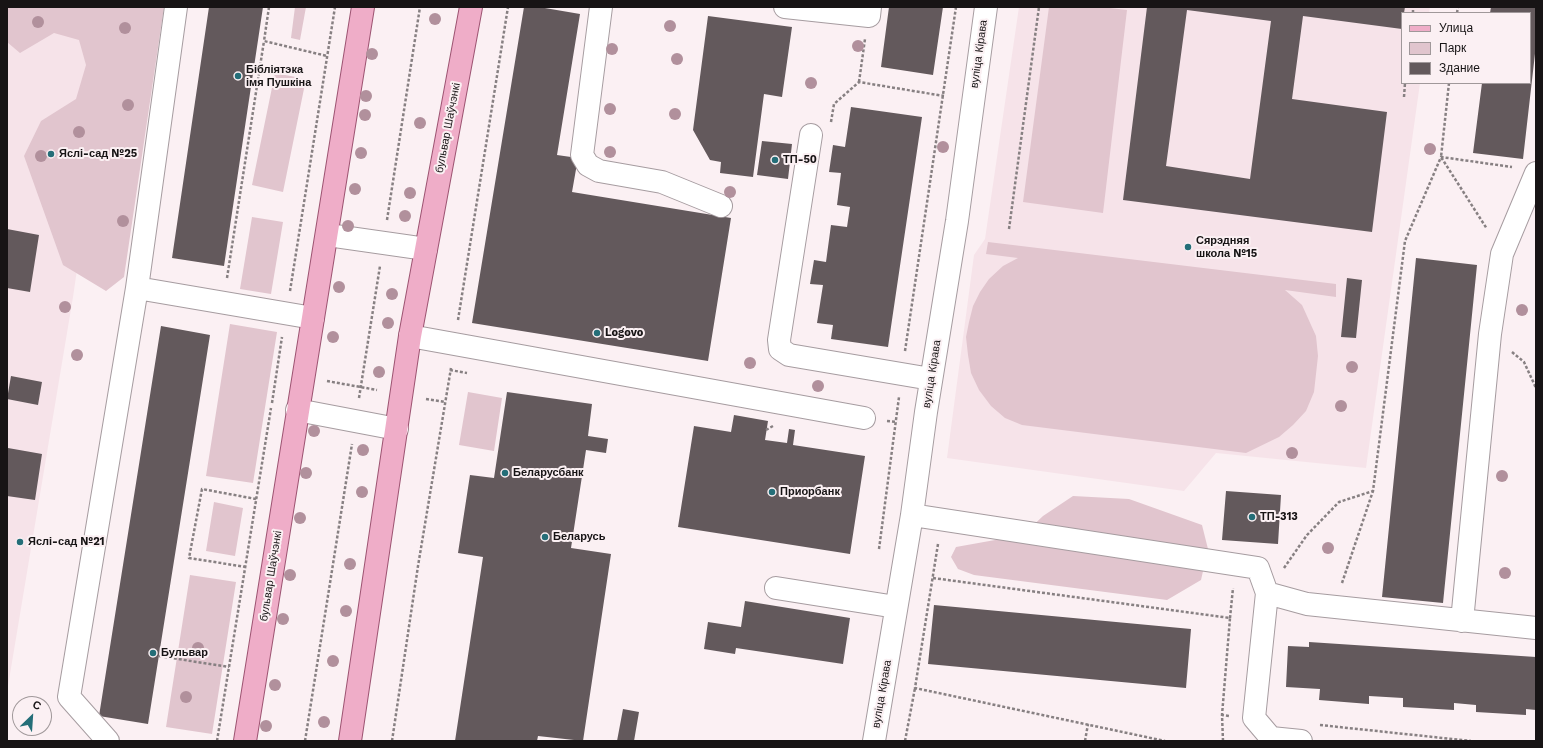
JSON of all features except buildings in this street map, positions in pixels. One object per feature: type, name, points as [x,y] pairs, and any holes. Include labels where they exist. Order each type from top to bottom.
[{"type":"main road","name":"бульвар Шаўчэнкі","points":[[245,741],[297,410],[328,235],[363,7]]},
{"type":"main road","name":"бульвар Шаўчэнкі","points":[[350,741],[410,336],[471,7]]},
{"type":"street","points":[[108,741],[69,697],[137,288],[176,7]]},
{"type":"street","points":[[601,7],[582,155],[588,165],[599,171],[662,182],[721,206]]},
{"type":"street","points":[[785,7],[869,12]]},
{"type":"street","name":"вуліца Кірава","points":[[874,741],[912,515],[931,379],[957,221],[986,7]]},
{"type":"street","points":[[821,132],[779,340],[780,349],[789,355],[931,379]]},
{"type":"street","points":[[1462,621],[1490,334],[1502,254],[1528,170]]},
{"type":"street","points":[[328,235],[426,249]]},
{"type":"street","points":[[137,288],[313,318]]},
{"type":"street","points":[[410,336],[864,418]]},
{"type":"street","points":[[297,410],[397,429]]},
{"type":"street","points":[[912,515],[1258,568],[1267,593],[1254,718],[1270,738],[1301,741]]},
{"type":"street","points":[[776,588],[896,607]]},
{"type":"street","points":[[1267,593],[1307,604],[1536,628]]},
{"type":"path","points":[[234,280],[227,279],[269,7]]},
{"type":"path","points":[[217,741],[335,7]]},
{"type":"path","points":[[306,741],[420,7]]},
{"type":"path","points":[[392,741],[418,566],[508,7]]},
{"type":"path","points":[[1010,229],[1039,7]]},
{"type":"path","points":[[821,132],[834,104],[859,82],[869,12]]},
{"type":"path","points":[[264,41],[327,56]]},
{"type":"path","points":[[859,82],[944,96]]},
{"type":"path","points":[[1404,96],[1405,84]]},
{"type":"path","points":[[1334,606],[1373,491],[1405,241],[1441,157],[1449,84]]},
{"type":"path","points":[[1441,157],[1528,170]]},
{"type":"path","points":[[1441,157],[1502,254]]},
{"type":"path","points":[[283,289],[290,290]]},
{"type":"path","points":[[1490,334],[1524,362],[1536,388]]},
{"type":"path","points":[[277,373],[361,386],[445,402]]},
{"type":"path","points":[[246,568],[189,558],[202,489],[256,499]]},
{"type":"path","points":[[1267,593],[1308,535],[1339,502],[1373,491]]},
{"type":"path","points":[[905,741],[939,540]]},
{"type":"path","points":[[933,578],[1230,618]]},
{"type":"path","points":[[1222,715],[1233,583]]},
{"type":"path","points":[[159,656],[229,667]]},
{"type":"path","points":[[915,688],[1165,741]]},
{"type":"path","points":[[1085,741],[1088,724]]},
{"type":"path","points":[[1316,725],[1471,741]]},
{"type":"shaded area","name":"Яслі-сад №25","points":[[7,7],[115,10],[73,297],[7,692]]},
{"type":"shaded area","name":"Сярэдняя школа №15","points":[[1019,7],[1430,7],[1429,12],[1401,12],[1401,84],[1420,84],[1366,468],[1216,453],[1184,491],[947,458],[974,255],[985,239]]},
{"type":"green space","points":[[7,7],[164,7],[124,277],[106,291],[63,265],[24,156],[41,121],[76,99],[86,65],[79,40],[54,33],[20,53],[7,42]]},
{"type":"green space","points":[[295,7],[306,7],[300,40],[291,38]]},
{"type":"green space","points":[[1049,7],[1101,7],[1127,10],[1103,213],[1023,202]]},
{"type":"green space","points":[[275,73],[306,79],[283,192],[252,185]]},
{"type":"green space","points":[[252,217],[283,222],[271,294],[240,289]]},
{"type":"green space","points":[[988,242],[1336,284],[1336,297],[1285,290],[1302,305],[1316,336],[1318,356],[1314,392],[1306,411],[1279,437],[1246,453],[1022,425],[1005,418],[991,406],[979,390],[971,373],[966,337],[973,306],[980,292],[989,279],[1003,266],[1018,258],[986,254]]},
{"type":"green space","points":[[230,324],[277,332],[253,483],[206,476]]},
{"type":"green space","points":[[468,392],[502,398],[494,451],[459,445]]},
{"type":"green space","points":[[1073,496],[1129,499],[1202,525],[1208,549],[1201,580],[1167,600],[974,575],[958,569],[951,557],[956,547],[1023,535],[1043,516]]},
{"type":"green space","points":[[214,502],[243,508],[235,556],[206,551]]},
{"type":"green space","points":[[190,575],[236,582],[212,734],[166,727]]},
{"type":"place","name":"Бібліятэка імя Пушкіна","points":[[238,76]]},
{"type":"place","name":"Яслі-сад №25","points":[[51,154]]},
{"type":"place","name":"ТП-50","points":[[775,160]]},
{"type":"place","name":"Сярэдняя школа №15","points":[[1188,247]]},
{"type":"place","name":"Logovo","points":[[597,333]]},
{"type":"place","name":"Беларусбанк","points":[[505,473]]},
{"type":"place","name":"Приорбанк","points":[[772,492]]},
{"type":"place","name":"ТП-313","points":[[1252,517]]},
{"type":"place","name":"Беларусь","points":[[545,537]]},
{"type":"place","name":"Яслі-сад №21","points":[[20,542]]},
{"type":"place","name":"Бульвар","points":[[153,653]]}]
